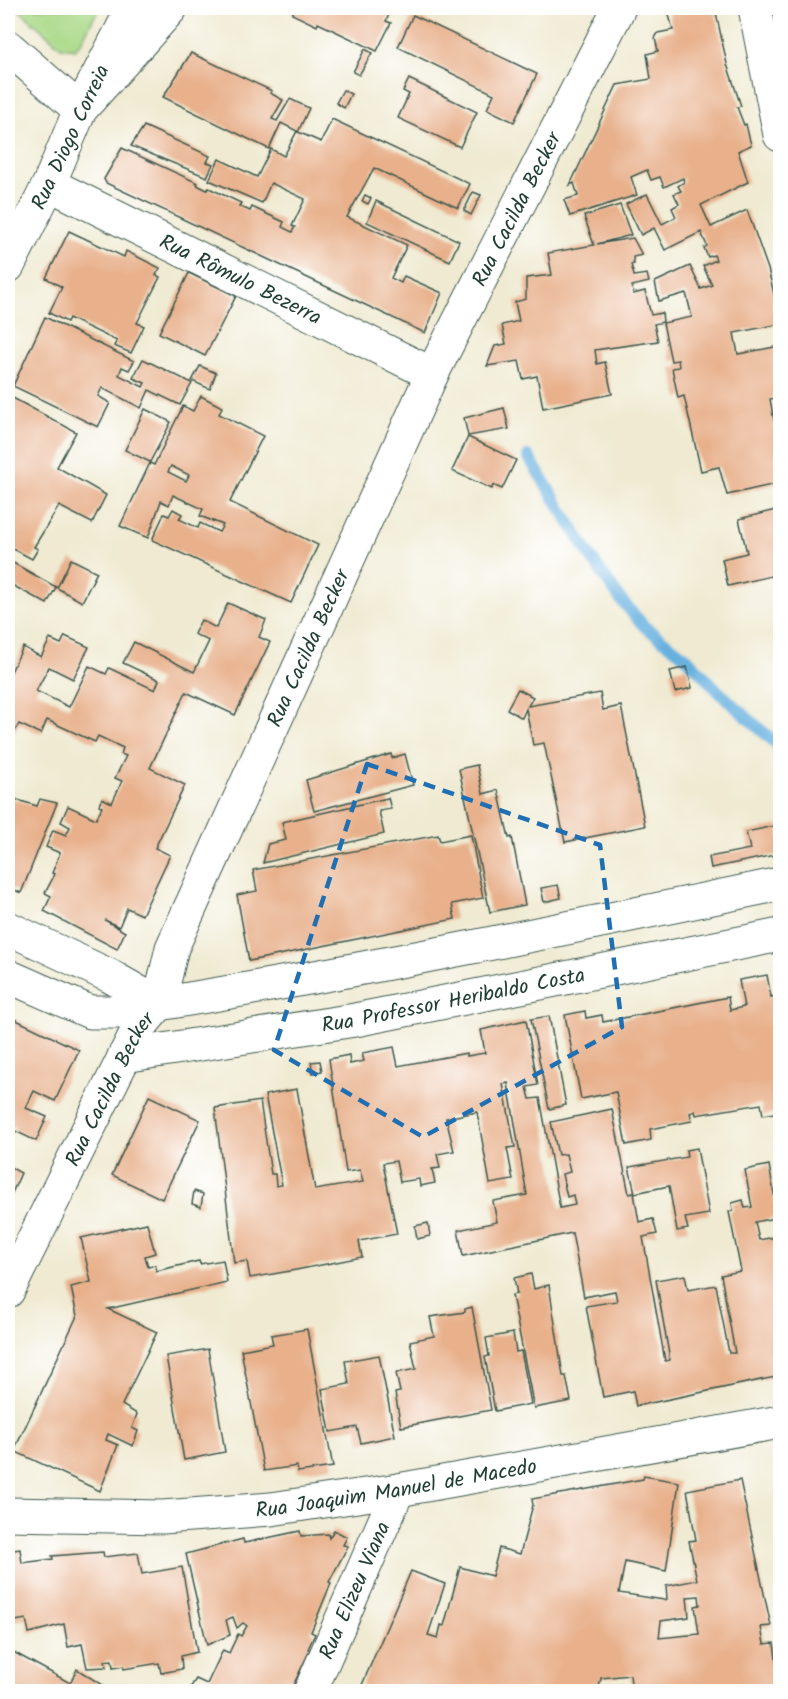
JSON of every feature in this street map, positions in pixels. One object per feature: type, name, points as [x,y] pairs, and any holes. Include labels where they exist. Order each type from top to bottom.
[{"type":"main road","name":"Rua Diogo Correia","points":[[8,266],[49,184],[80,110],[133,8]]},
{"type":"main road","points":[[8,47],[80,110],[171,8]]},
{"type":"main road","name":"Rua Cacilda Becker","points":[[8,1291],[138,1029],[159,1004],[172,948],[432,374],[619,8]]},
{"type":"main road","points":[[755,8],[780,135]]},
{"type":"main road","name":"Rua Rômulo Bezerra","points":[[49,184],[432,374]]},
{"type":"main road","points":[[8,976],[90,1012],[128,1012],[159,1004],[295,982],[490,944],[780,884]]},
{"type":"main road","points":[[8,928],[111,976],[159,1004]]},
{"type":"main road","name":"Rua Professor Heribaldo Costa","points":[[124,1056],[355,1020],[780,935]]},
{"type":"main road","name":"Rua Joaquim Manuel de Macedo","points":[[8,1514],[163,1517],[272,1509],[779,1432]]},
{"type":"main road","name":"Rua Elizeu Viana","points":[[310,1692],[398,1490]]},
{"type":"highlighted area","points":[[367,764],[600,845],[622,1027],[423,1137],[274,1050]]},
{"type":"green space","points":[[17,8],[99,8],[75,49],[61,47]]},
{"type":"building","points":[[295,8],[392,8],[386,21],[391,23],[377,51],[318,23],[317,26],[292,14]]},
{"type":"building","points":[[672,8],[715,8],[727,64],[741,106],[737,107],[744,125],[746,124],[751,145],[738,151],[748,182],[701,205],[711,227],[747,210],[768,269],[780,319],[780,324],[734,333],[738,354],[780,346],[780,397],[770,399],[780,453],[780,483],[727,495],[719,467],[701,471],[684,396],[678,398],[672,368],[679,367],[678,360],[671,361],[663,323],[692,317],[686,293],[659,301],[655,282],[690,266],[701,289],[712,285],[703,266],[716,260],[714,255],[708,257],[704,248],[707,246],[701,232],[665,250],[654,228],[641,235],[626,204],[647,194],[662,224],[676,217],[672,208],[679,204],[674,194],[681,191],[678,186],[684,182],[683,178],[664,187],[660,177],[651,180],[647,170],[631,177],[637,195],[570,216],[564,200],[578,196],[574,183],[570,185],[617,85],[651,79],[647,54],[658,51],[655,38],[658,33],[673,30],[669,15]]},
{"type":"building","points":[[413,15],[537,74],[514,122],[487,109],[494,94],[398,47]]},
{"type":"building","points":[[365,49],[372,53],[359,75],[353,72]]},
{"type":"building","points":[[191,53],[272,91],[270,93],[283,100],[272,119],[277,121],[290,99],[309,108],[298,132],[321,142],[332,119],[470,184],[458,208],[374,168],[347,217],[407,245],[391,278],[401,283],[404,276],[442,293],[425,333],[106,183],[104,179],[122,148],[198,183],[197,185],[207,190],[209,188],[241,203],[239,206],[250,211],[252,207],[284,222],[282,227],[292,232],[295,227],[292,226],[305,199],[271,183],[262,203],[209,180],[219,159],[257,177],[271,149],[284,156],[297,131],[281,123],[269,149],[163,97]]},
{"type":"building","points":[[409,79],[477,112],[460,147],[398,118],[409,94],[403,91]]},
{"type":"building","points":[[343,90],[351,94],[344,108],[336,103]]},
{"type":"building","points":[[144,126],[210,156],[207,162],[213,164],[207,177],[131,146]]},
{"type":"building","points":[[473,192],[481,195],[471,215],[464,211]]},
{"type":"building","points":[[365,195],[371,198],[368,204],[362,201]]},
{"type":"building","points":[[376,201],[459,241],[450,261],[367,222]]},
{"type":"building","points":[[620,205],[631,235],[597,244],[633,238],[642,255],[633,257],[634,264],[631,264],[634,276],[647,274],[649,282],[632,286],[633,294],[645,291],[651,315],[662,313],[663,322],[654,324],[658,341],[595,350],[597,364],[605,362],[612,394],[543,408],[537,376],[523,379],[519,361],[487,366],[495,346],[506,344],[502,325],[519,321],[515,302],[526,299],[526,278],[552,275],[548,253],[594,245],[584,216]]},
{"type":"building","points":[[69,231],[124,257],[126,251],[160,268],[156,275],[160,277],[137,323],[144,326],[131,353],[114,346],[117,341],[69,318],[67,322],[49,313],[62,287],[46,278]]},
{"type":"building","points":[[189,273],[236,296],[205,356],[159,333]]},
{"type":"building","points":[[45,317],[134,361],[129,370],[122,367],[119,375],[143,387],[145,383],[133,378],[143,359],[192,383],[180,405],[149,390],[141,408],[102,388],[98,396],[110,403],[98,427],[13,386]]},
{"type":"building","points":[[200,366],[216,373],[210,389],[192,381]]},
{"type":"building","points":[[201,396],[222,407],[219,414],[263,436],[230,502],[318,545],[291,603],[152,540],[164,514],[169,516],[173,509],[182,514],[179,519],[198,528],[200,523],[219,532],[223,525],[200,516],[203,509],[173,495],[169,505],[161,501],[148,538],[120,526],[150,463],[154,465],[183,406],[193,411]],"holes":[[[171,466],[189,475],[186,481],[168,472]]]},
{"type":"building","points":[[11,397],[76,432],[57,467],[106,495],[92,523],[59,506],[34,547],[38,549],[32,559],[8,546],[8,405]]},
{"type":"building","points":[[504,408],[509,429],[468,436],[464,418]]},
{"type":"building","points":[[145,409],[171,422],[150,462],[125,450]]},
{"type":"building","points":[[468,437],[516,460],[502,489],[493,485],[492,489],[452,471]]},
{"type":"building","points":[[780,509],[780,574],[728,586],[722,559],[747,553],[739,519]]},
{"type":"building","points":[[71,559],[97,572],[82,602],[57,588]]},
{"type":"building","points":[[8,560],[56,587],[47,604],[12,585],[8,593]]},
{"type":"building","points":[[228,603],[266,620],[259,637],[270,642],[235,715],[186,692],[150,768],[185,785],[155,848],[170,855],[142,915],[127,908],[119,927],[105,920],[125,932],[117,949],[44,911],[51,896],[45,893],[55,874],[52,873],[60,853],[46,847],[53,830],[66,835],[70,827],[61,822],[68,806],[96,819],[102,807],[99,805],[102,798],[112,803],[122,781],[115,778],[126,756],[121,754],[123,748],[98,736],[95,742],[47,720],[41,734],[19,724],[15,731],[8,727],[8,678],[23,647],[41,657],[50,639],[61,644],[65,636],[89,647],[73,679],[49,667],[36,691],[69,707],[89,666],[106,674],[109,668],[155,690],[159,680],[123,663],[134,642],[194,672],[209,641],[194,634],[201,620],[216,628]]},
{"type":"building","points":[[687,667],[692,688],[675,692],[670,671]]},
{"type":"building","points":[[518,689],[533,697],[528,706],[600,693],[603,710],[621,706],[645,826],[565,842],[544,743],[533,745],[526,709],[522,718],[507,709]]},
{"type":"building","points":[[391,754],[392,758],[405,754],[413,785],[314,811],[306,780]]},
{"type":"building","points":[[477,765],[483,794],[498,790],[509,838],[512,837],[525,905],[490,912],[459,769]]},
{"type":"building","points":[[8,797],[37,806],[40,799],[57,803],[21,893],[8,887]]},
{"type":"building","points":[[388,798],[391,809],[379,811],[384,834],[263,863],[268,844],[286,840],[282,822]]},
{"type":"building","points":[[779,825],[780,854],[711,868],[709,857],[750,849],[746,832]]},
{"type":"building","points":[[438,835],[440,841],[471,835],[483,898],[452,904],[455,919],[249,961],[237,895],[257,891],[253,870]]},
{"type":"building","points":[[558,885],[561,898],[544,902],[541,888]]},
{"type":"building","points":[[767,975],[771,997],[780,995],[780,1112],[763,1115],[761,1104],[696,1115],[695,1111],[690,1113],[692,1121],[650,1129],[651,1140],[626,1145],[616,1092],[581,1099],[565,1015],[585,1011],[586,1018],[602,1015],[603,1022],[728,997],[730,1010],[744,1007],[739,980]]},
{"type":"building","points":[[8,1016],[79,1050],[55,1101],[34,1091],[26,1108],[47,1117],[36,1141],[13,1130],[15,1126],[8,1122]]},
{"type":"building","points":[[549,1016],[566,1105],[549,1109],[531,1019]]},
{"type":"building","points":[[526,1020],[538,1085],[527,1087],[530,1099],[540,1098],[560,1208],[575,1205],[573,1195],[567,1197],[562,1174],[570,1172],[566,1154],[558,1155],[551,1122],[612,1109],[629,1194],[634,1193],[639,1222],[653,1219],[657,1234],[643,1237],[665,1361],[670,1360],[656,1280],[685,1275],[688,1290],[716,1285],[729,1353],[735,1353],[721,1275],[741,1271],[729,1212],[733,1211],[732,1203],[743,1200],[745,1208],[752,1207],[745,1170],[769,1165],[776,1205],[780,1204],[780,1217],[755,1222],[759,1240],[775,1237],[777,1249],[780,1248],[780,1376],[636,1406],[633,1391],[603,1397],[586,1306],[617,1301],[615,1291],[584,1297],[572,1233],[463,1256],[458,1230],[497,1222],[493,1201],[527,1195],[508,1083],[503,1084],[515,1147],[507,1148],[513,1180],[490,1184],[477,1112],[446,1118],[454,1151],[437,1154],[440,1168],[432,1169],[435,1183],[420,1186],[419,1179],[400,1182],[396,1161],[383,1163],[397,1234],[359,1241],[362,1257],[296,1270],[250,1278],[247,1261],[234,1263],[215,1108],[260,1101],[271,1174],[275,1174],[276,1186],[282,1185],[265,1095],[297,1089],[315,1190],[363,1182],[360,1170],[346,1172],[329,1059],[349,1055],[350,1064],[364,1061],[362,1053],[394,1047],[398,1066],[467,1053],[467,1056],[485,1053],[481,1030]]},
{"type":"building","points":[[320,1061],[322,1071],[313,1073],[311,1062]]},
{"type":"building","points":[[149,1096],[200,1120],[162,1199],[112,1175]]},
{"type":"building","points":[[697,1148],[709,1214],[685,1218],[688,1229],[677,1231],[669,1186],[635,1193],[629,1167],[687,1157],[686,1150]]},
{"type":"building","points":[[8,1166],[21,1173],[8,1202]]},
{"type":"building","points":[[194,1191],[203,1194],[201,1207],[192,1204]]},
{"type":"building","points":[[147,1223],[155,1253],[145,1256],[148,1267],[155,1265],[156,1271],[199,1261],[200,1264],[223,1260],[227,1282],[108,1309],[157,1332],[122,1405],[137,1414],[132,1428],[138,1431],[133,1446],[108,1434],[106,1440],[118,1445],[100,1491],[14,1451],[77,1316],[71,1287],[91,1282],[81,1238]]},
{"type":"building","points":[[428,1223],[430,1236],[417,1239],[415,1226]]},
{"type":"building","points":[[531,1274],[534,1289],[549,1285],[563,1376],[566,1376],[571,1401],[534,1408],[512,1295],[517,1294],[514,1278]]},
{"type":"building","points":[[472,1307],[491,1410],[401,1427],[395,1393],[400,1392],[396,1373],[416,1369],[410,1341],[434,1336],[430,1317],[465,1312],[465,1309]]},
{"type":"building","points":[[307,1329],[333,1467],[298,1472],[297,1466],[264,1471],[241,1350],[273,1344],[271,1335]]},
{"type":"building","points":[[513,1333],[516,1352],[521,1351],[531,1404],[495,1411],[485,1357],[489,1356],[486,1338]]},
{"type":"building","points":[[208,1349],[225,1452],[184,1460],[166,1356]]},
{"type":"building","points":[[379,1355],[395,1436],[361,1443],[357,1427],[330,1432],[322,1389],[349,1384],[345,1361]]},
{"type":"building","points":[[644,1476],[679,1482],[666,1571],[625,1562],[619,1593],[664,1600],[667,1599],[666,1586],[697,1580],[689,1541],[696,1540],[687,1490],[740,1480],[771,1626],[761,1627],[764,1644],[774,1643],[780,1692],[632,1692],[630,1675],[601,1678],[598,1692],[359,1692],[411,1571],[445,1584],[428,1635],[438,1638],[441,1625],[444,1626],[460,1567],[492,1576],[499,1548],[520,1554],[533,1505],[532,1499],[643,1479]],"holes":[[[699,1596],[700,1605],[695,1606],[699,1634],[659,1638],[661,1621],[689,1617],[687,1597]]]},
{"type":"building","points":[[334,1530],[347,1537],[343,1545],[348,1546],[329,1582],[331,1583],[311,1632],[315,1634],[308,1649],[310,1650],[290,1692],[197,1692],[190,1688],[196,1679],[207,1684],[223,1650],[229,1653],[238,1634],[241,1636],[247,1626],[243,1623],[237,1628],[233,1617],[226,1620],[230,1635],[207,1645],[186,1554],[243,1539],[244,1543],[300,1531],[301,1536],[328,1534],[329,1538]]},
{"type":"building","points":[[20,1549],[22,1563],[53,1559],[52,1556],[103,1552],[104,1557],[138,1553],[142,1574],[182,1567],[197,1652],[181,1656],[182,1669],[161,1673],[159,1663],[124,1669],[123,1666],[113,1668],[112,1660],[105,1661],[106,1667],[87,1668],[82,1644],[68,1647],[64,1624],[29,1633],[26,1619],[9,1622],[8,1551]]},
{"type":"building","points":[[8,1649],[70,1683],[77,1669],[113,1692],[8,1692]]},
{"type":"waterway","points":[[528,456],[590,556],[621,600],[645,627],[687,658],[720,693],[780,747]]}]
